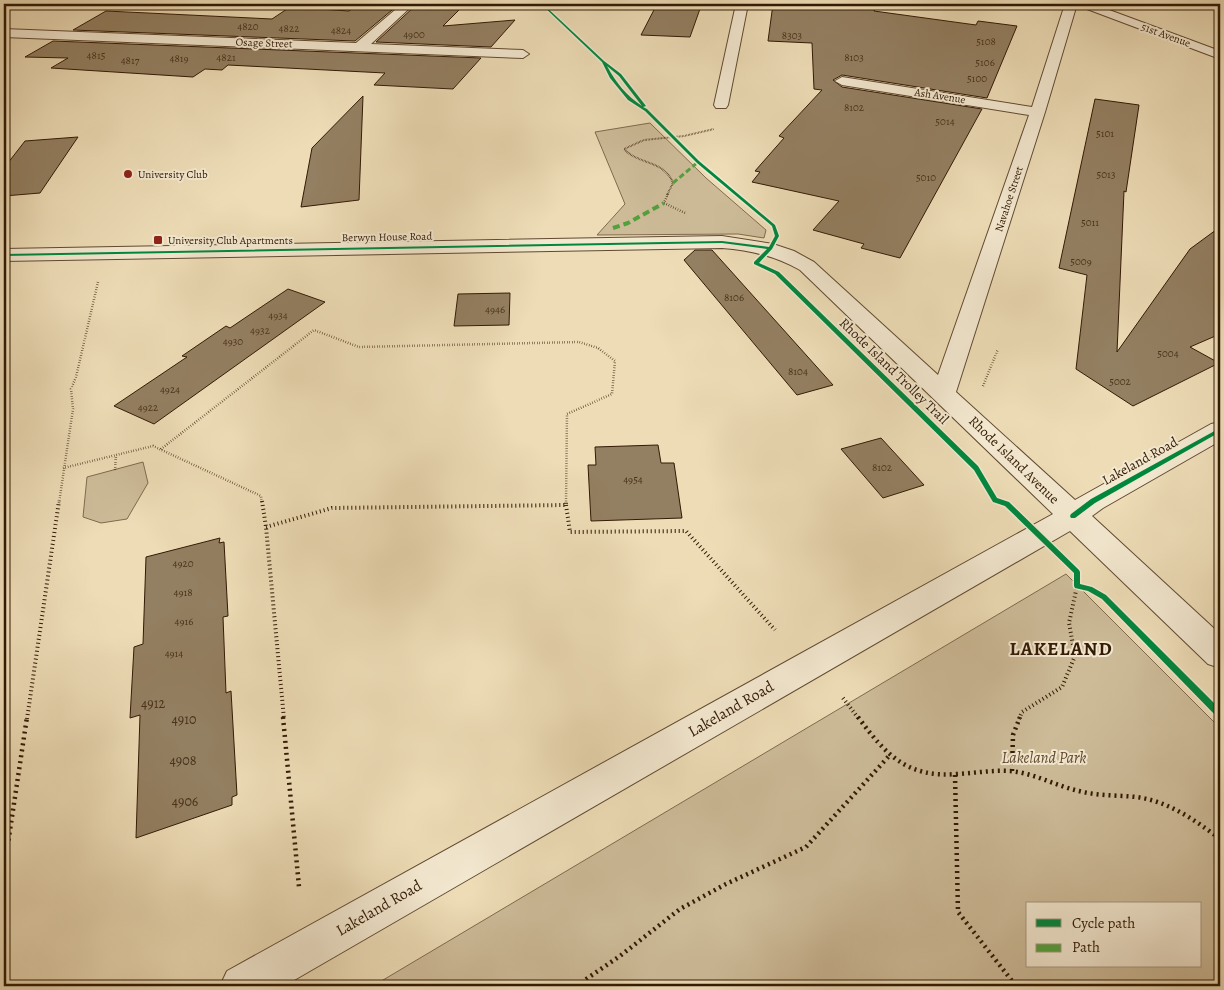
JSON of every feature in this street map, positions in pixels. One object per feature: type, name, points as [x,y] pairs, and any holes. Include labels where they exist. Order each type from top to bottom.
[{"type":"street","points":[[361,46],[408,4]]},
{"type":"street","points":[[721,105],[742,4]]},
{"type":"street","name":"Navahoe Street","points":[[944,392],[1038,112],[1070,4]]},
{"type":"street","name":"51st Avenue","points":[[1083,4],[1220,55]]},
{"type":"street","name":"Osage Street","points":[[4,33],[524,54]]},
{"type":"street","name":"Ash Avenue","points":[[842,81],[1038,112]]},
{"type":"street","name":"Berwyn House Road","points":[[4,255],[722,242],[770,248],[793,257],[807,266]]},
{"type":"street","name":"Rhode Island Avenue","points":[[807,266],[944,392],[1220,654]]},
{"type":"street","name":"Lakeland Road","points":[[242,986],[1073,516],[1093,502],[1220,430]]},
{"type":"path","points":[[712,138],[721,105]]},
{"type":"path","points":[[665,129],[679,144]]},
{"type":"path","points":[[689,214],[676,210],[664,203],[673,183],[669,173],[659,166],[630,155],[624,149],[644,140],[673,138],[715,129]]},
{"type":"path","points":[[4,870],[73,409],[70,389],[76,377],[99,276]]},
{"type":"path","points":[[161,449],[314,330],[359,347],[579,342],[594,345],[607,353],[615,361],[612,394],[567,414],[566,505],[570,532],[686,531],[775,630]]},
{"type":"path","points":[[981,392],[998,349]]},
{"type":"path","points":[[63,468],[153,446],[261,496],[266,527],[299,887]]},
{"type":"path","points":[[115,470],[116,455]]},
{"type":"path","points":[[266,527],[332,508],[566,505]]},
{"type":"path","points":[[1012,771],[1013,735],[1022,712],[1062,687],[1075,656],[1069,623],[1079,584]]},
{"type":"path","points":[[843,698],[890,755],[907,767],[937,776],[1012,771],[1087,793],[1115,794],[1152,800],[1197,821],[1220,839]]},
{"type":"path","points":[[576,986],[680,909],[726,884],[806,847],[890,755]]},
{"type":"path","points":[[955,774],[958,912],[1016,986]]},
{"type":"green space","points":[[650,123],[706,178],[766,230],[764,238],[738,234],[597,235],[625,204],[595,132]]},
{"type":"green space","points":[[143,462],[148,483],[127,519],[101,523],[83,517],[87,477]]},
{"type":"green space","name":"Lakeland Park","points":[[1066,574],[1220,728],[1220,986],[373,986]]},
{"type":"building","points":[[358,4],[398,5],[355,41],[73,30],[106,11],[272,19],[290,7],[349,11]]},
{"type":"building","points":[[657,4],[701,6],[690,37],[641,35]]},
{"type":"building","points":[[773,4],[877,4],[874,11],[976,25],[978,21],[1017,26],[987,98],[842,75],[833,80],[842,87],[982,109],[900,258],[861,248],[864,244],[813,230],[839,201],[752,182],[760,172],[755,171],[784,138],[779,136],[822,90],[814,89],[812,43],[768,41]]},
{"type":"building","points":[[415,6],[461,8],[443,26],[515,20],[491,47],[376,42]]},
{"type":"building","points":[[53,41],[481,58],[453,89],[374,85],[385,73],[228,65],[222,70],[205,69],[193,77],[51,68],[68,58],[25,57]]},
{"type":"building","points":[[363,96],[359,200],[301,207],[312,148]]},
{"type":"building","points":[[1095,99],[1139,105],[1126,192],[1124,191],[1117,352],[1190,249],[1220,227],[1220,334],[1190,347],[1219,363],[1133,406],[1076,369],[1087,275],[1059,268]]},
{"type":"building","points":[[78,137],[40,193],[4,196],[4,168],[25,141]]},
{"type":"building","points":[[695,250],[712,250],[833,385],[797,395],[684,260]]},
{"type":"building","points":[[288,289],[325,302],[154,424],[114,406],[187,357],[182,356],[226,326],[230,328]]},
{"type":"building","points":[[510,293],[509,325],[454,326],[458,294]]},
{"type":"building","points":[[881,438],[924,485],[883,498],[841,449]]},
{"type":"building","points":[[658,445],[661,463],[674,463],[682,518],[591,521],[588,465],[596,465],[595,447]]},
{"type":"building","points":[[220,538],[219,543],[224,542],[228,616],[223,617],[226,693],[231,691],[237,795],[232,797],[232,805],[136,838],[140,715],[130,718],[134,647],[143,644],[146,557]]},
{"type":"marked path","points":[[673,183],[698,162]]},
{"type":"marked path","points":[[613,228],[628,223],[664,203]]},
{"type":"cycle path","points":[[542,4],[603,62],[620,75],[644,106]]},
{"type":"cycle path","name":"Rhode Island Trolley Trail","points":[[603,62],[611,77],[629,99],[646,110],[698,162],[774,226],[777,236],[770,248],[756,263],[777,273],[976,468],[995,500],[1007,504],[1077,572],[1077,586],[1090,589],[1104,597],[1220,714]]},
{"type":"cycle path","points":[[4,255],[722,242],[770,248]]},
{"type":"cycle path","points":[[1073,516],[1093,501],[1220,430]]},
{"type":"place","name":"University Club","points":[[128,174]]},
{"type":"place","name":"University Club Apartments","points":[[158,240]]},
{"type":"district","name":"LAKELAND","points":[[1061,649]]}]
